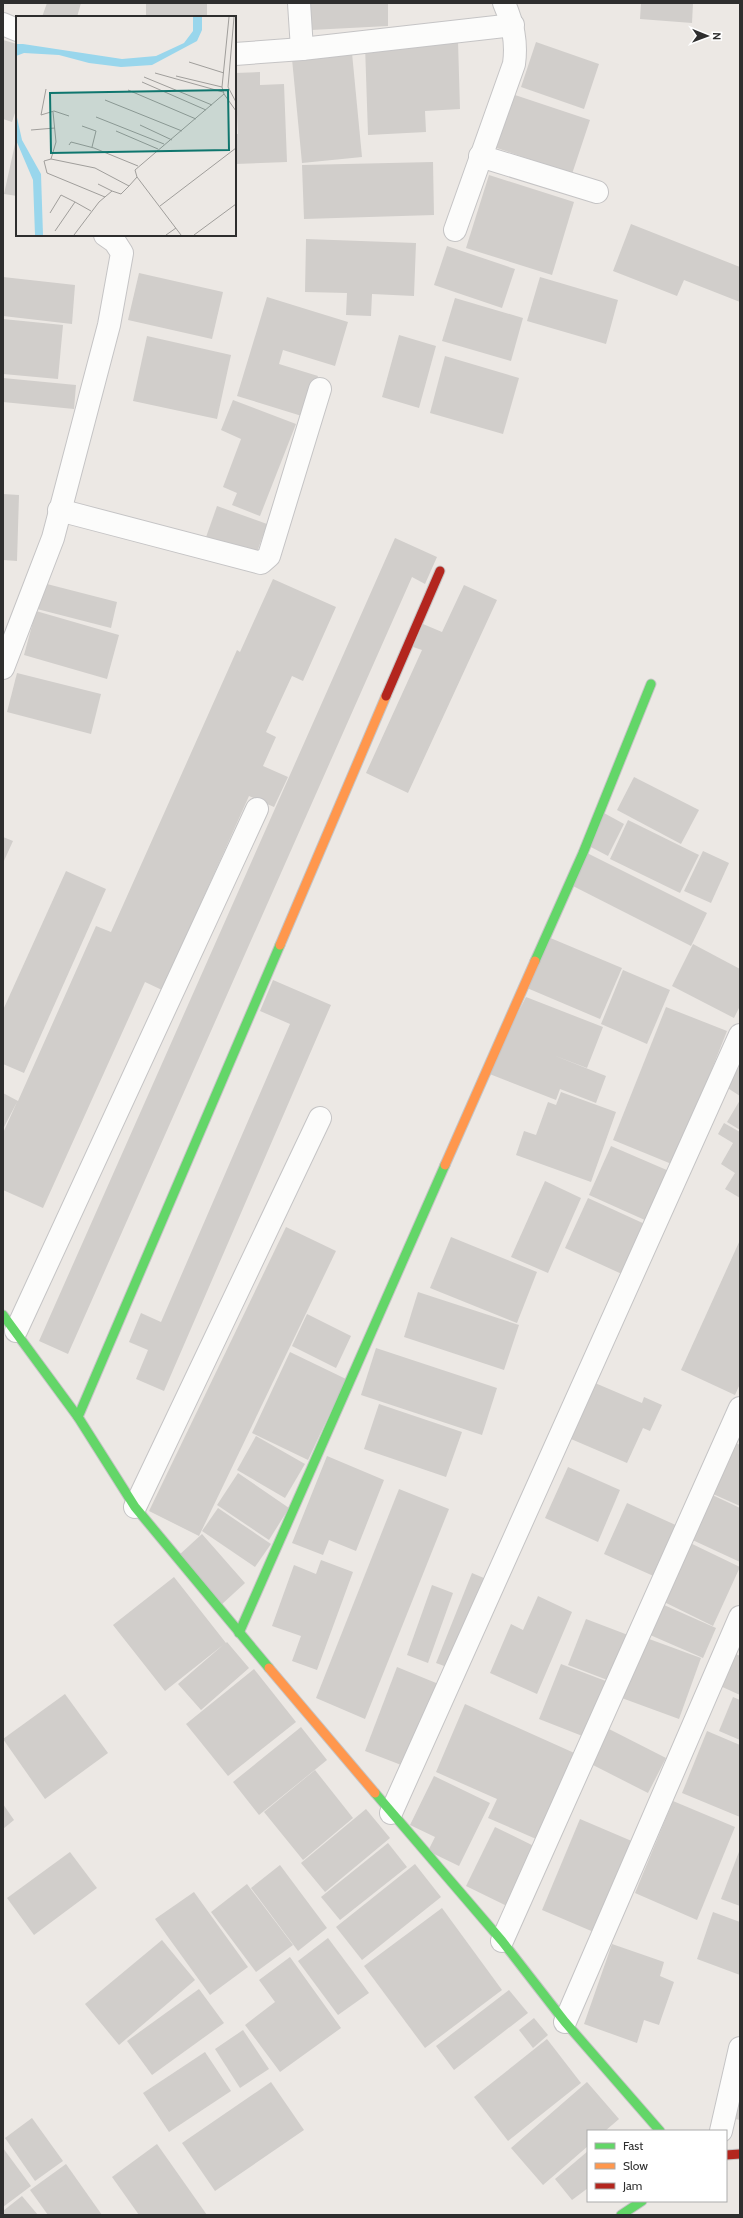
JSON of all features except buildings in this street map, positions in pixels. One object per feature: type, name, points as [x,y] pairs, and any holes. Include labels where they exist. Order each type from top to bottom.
[{"type":"street","points":[[299,3],[302,49]]},
{"type":"street","points":[[455,230],[480,156],[514,64],[516,47],[513,25],[504,3]]},
{"type":"street","points":[[3,24],[16,30]]},
{"type":"street","points":[[236,54],[302,49],[513,25]]},
{"type":"street","points":[[480,156],[597,192]]},
{"type":"street","points":[[3,668],[53,538],[59,510],[87,414],[107,333],[122,253],[115,242],[106,236]]},
{"type":"street","points":[[59,510],[261,563],[269,556],[320,389]]},
{"type":"street","points":[[78,1417],[440,571]]},
{"type":"street","points":[[239,1633],[583,852],[651,684]]},
{"type":"street","points":[[257,809],[9,1323],[78,1417],[136,1507],[239,1633],[391,1813],[502,1941],[565,2022],[659,2130]]},
{"type":"street","points":[[391,1813],[740,1035]]},
{"type":"street","points":[[136,1507],[320,1118]]},
{"type":"street","points":[[502,1941],[740,1408]]},
{"type":"street","points":[[565,2022],[740,1617]]},
{"type":"street","points":[[721,2130],[740,2048]]},
{"type":"street","points":[[727,2155],[740,2154]]},
{"type":"street","points":[[621,2215],[640,2202]]},
{"type":"traffic: fast","points":[[535,961],[583,853],[651,684]]},
{"type":"traffic: fast","points":[[78,1417],[280,945]]},
{"type":"traffic: fast","points":[[239,1633],[445,1165]]},
{"type":"traffic: fast","points":[[3,1315],[78,1417],[135,1507],[269,1668]]},
{"type":"traffic: fast","points":[[375,1793],[502,1941],[565,2022],[659,2130]]},
{"type":"traffic: fast","points":[[621,2215],[640,2202]]},
{"type":"traffic: slow","points":[[280,945],[386,696]]},
{"type":"traffic: slow","points":[[445,1165],[535,961]]},
{"type":"traffic: slow","points":[[269,1668],[375,1793]]},
{"type":"traffic: jam","points":[[386,696],[440,571]]},
{"type":"traffic: jam","points":[[727,2155],[740,2154]]}]
